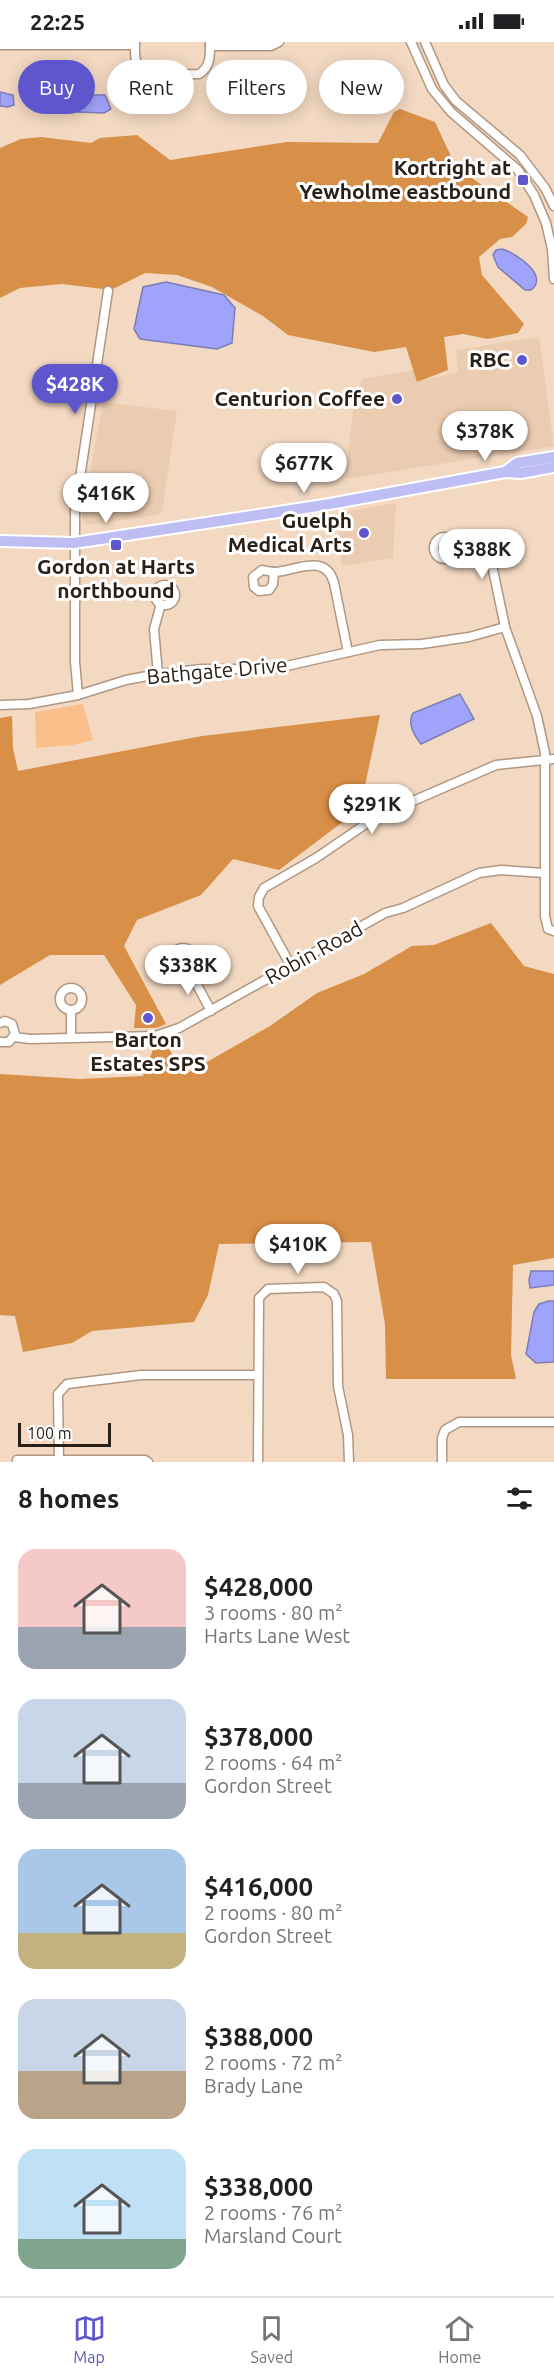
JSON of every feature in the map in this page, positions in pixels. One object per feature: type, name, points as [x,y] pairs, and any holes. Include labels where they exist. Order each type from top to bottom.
[{"type":"main road","points":[[505,472],[517,463],[554,457]]},
{"type":"main road","points":[[0,541],[74,543],[324,505],[505,472],[521,473],[554,467]]},
{"type":"street","points":[[0,45],[135,44],[136,64],[149,74],[199,74],[209,64],[210,44],[271,46],[279,42]]},
{"type":"street","points":[[411,42],[432,89],[451,112],[518,170],[534,195],[546,223],[552,249],[554,279]]},
{"type":"street","points":[[425,42],[444,85],[456,101],[520,155],[545,188],[554,206]]},
{"type":"street","points":[[534,195],[554,183]]},
{"type":"street","points":[[78,695],[75,662],[75,511],[108,291]]},
{"type":"street","points":[[452,540],[473,536],[486,543],[506,627],[550,759],[544,916],[548,929],[554,931]]},
{"type":"street","points":[[274,572],[313,564],[323,567],[330,573],[334,582],[348,652]]},
{"type":"street","points":[[158,674],[154,629],[161,604]]},
{"type":"street","name":"Bathgate Drive","points":[[0,705],[29,705],[158,674],[202,669],[273,669],[380,645],[422,645],[469,637],[506,627]]},
{"type":"street","points":[[291,966],[258,906],[259,897],[264,888],[316,858],[376,817],[496,765],[550,759]]},
{"type":"street","name":"Robin Road","points":[[0,1042],[9,1042],[14,1037],[155,1036],[179,1028],[211,1011],[385,913],[403,908],[479,873],[501,870],[544,873]]},
{"type":"street","points":[[188,968],[211,1011]]},
{"type":"street","points":[[70,1010],[70,1037]]},
{"type":"street","points":[[0,1023],[12,1024],[15,1030],[14,1037]]},
{"type":"street","points":[[258,1462],[257,1304],[261,1294],[273,1288],[324,1287],[332,1291],[337,1301],[339,1396],[348,1435],[349,1462]]},
{"type":"street","points":[[59,1461],[58,1394],[67,1384],[141,1375],[257,1375]]},
{"type":"street","points":[[442,1462],[442,1438],[445,1430],[459,1422],[554,1422]]},
{"type":"street","points":[[17,1461],[145,1460],[148,1462]]},
{"type":"shaded area","points":[[404,110],[435,122],[456,167],[528,217],[526,224],[512,237],[500,239],[479,257],[482,275],[524,324],[518,333],[488,339],[463,334],[444,337],[448,370],[417,382],[406,347],[374,352],[288,335],[263,316],[212,287],[177,275],[145,273],[111,290],[62,284],[20,288],[0,298],[0,148],[21,139],[41,137],[91,143],[100,138],[137,135],[170,160],[287,142],[378,143],[393,114],[404,114]]},
{"type":"shaded area","points":[[539,337],[554,446],[345,479],[353,410],[362,379],[413,370],[417,382],[458,372],[456,350]]},
{"type":"shaded area","points":[[103,402],[177,411],[162,511],[158,515],[87,525],[84,522],[82,517]]},
{"type":"shaded area","points":[[396,503],[393,558],[342,566],[337,513]]},
{"type":"shaded area","points":[[83,704],[93,740],[73,745],[36,748],[35,712]]},
{"type":"shaded area","points":[[380,715],[360,809],[279,870],[233,859],[201,895],[137,920],[124,946],[166,1024],[156,1028],[134,1028],[136,1005],[104,955],[50,955],[0,985],[0,718],[12,716],[13,748],[18,771],[202,736]]},
{"type":"shaded area","points":[[491,923],[524,966],[554,974],[554,1258],[513,1265],[511,1355],[516,1379],[386,1379],[385,1324],[371,1242],[219,1244],[208,1295],[194,1322],[92,1331],[72,1343],[23,1352],[15,1316],[0,1315],[0,1074],[80,1079],[143,1076],[154,1047],[167,1045],[184,1075],[270,1026],[317,993],[364,974],[412,946],[434,945]]},
{"type":"water","points":[[0,92],[13,95],[14,105],[0,106]]},
{"type":"water","points":[[95,95],[105,95],[107,111],[95,113]]},
{"type":"water","points":[[502,249],[522,260],[534,272],[536,284],[531,290],[525,290],[498,267],[493,255],[496,250]]},
{"type":"water","points":[[166,282],[224,295],[235,308],[232,343],[217,349],[140,339],[134,329],[143,287]]},
{"type":"water","points":[[460,694],[474,719],[421,744],[411,725],[413,713]]},
{"type":"water","points":[[531,1271],[554,1271],[554,1285],[530,1288]]},
{"type":"water","points":[[554,1301],[554,1362],[536,1363],[526,1354],[534,1312],[539,1304]]},
{"type":"place","name":"Kortright at Yewholme eastbound","points":[[523,180]]},
{"type":"place","name":"RBC","points":[[522,360]]},
{"type":"place","name":"Centurion Coffee","points":[[397,399]]},
{"type":"place","name":"Guelph Medical Arts","points":[[364,533]]},
{"type":"place","name":"Gordon at Harts northbound","points":[[116,545]]},
{"type":"place","name":"Barton Estates SPS","points":[[148,1018]]}]
